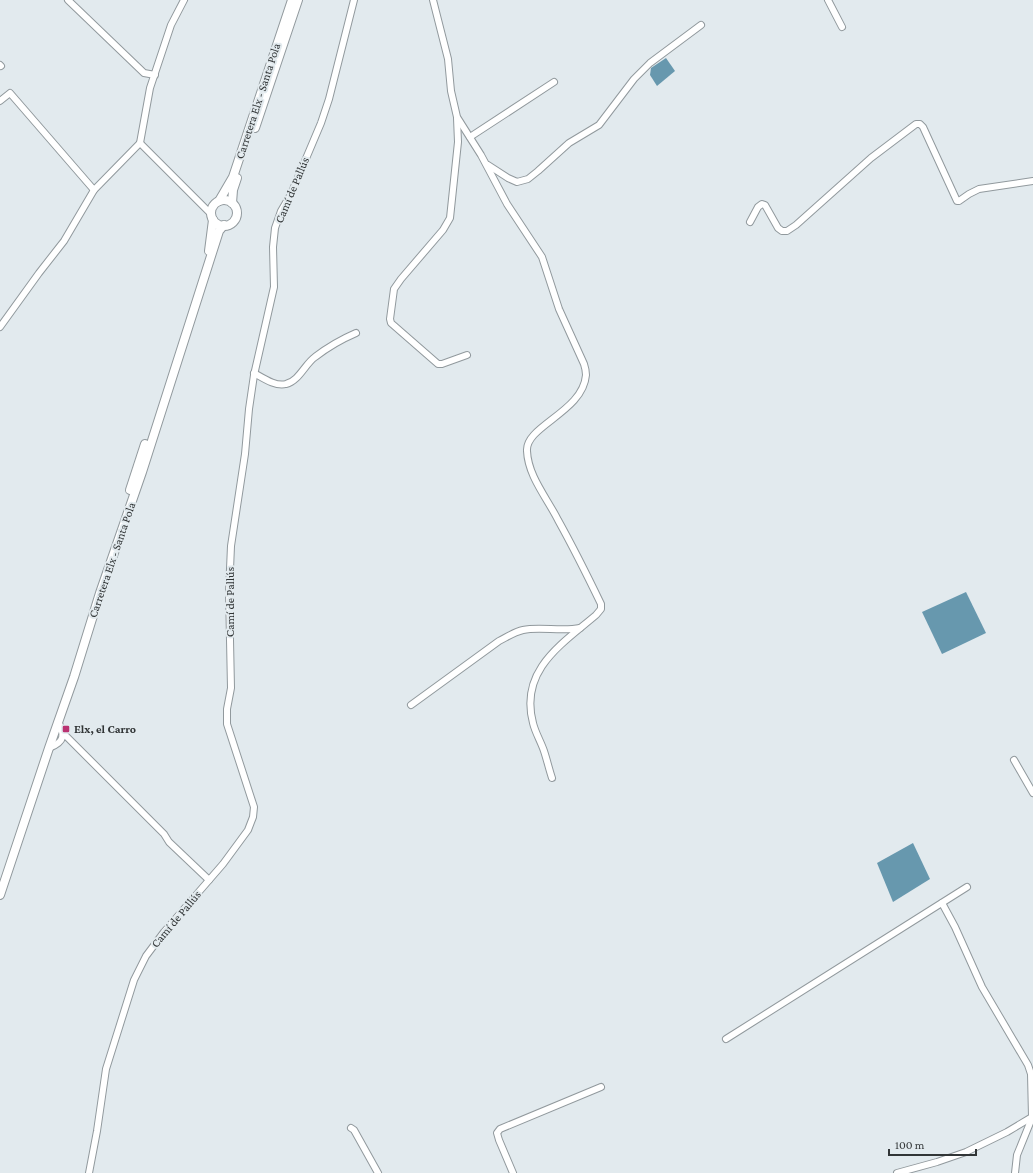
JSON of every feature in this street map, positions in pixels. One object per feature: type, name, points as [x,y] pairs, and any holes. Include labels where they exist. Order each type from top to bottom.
[{"type":"main road","name":"Carretera Elx - Santa Pola","points":[[0,881],[209,250],[212,210],[233,178],[292,0]]},
{"type":"main road","name":"Carretera Elx - Santa Pola","points":[[232,203],[233,190],[260,115],[298,0]]},
{"type":"main road","points":[[224,200],[232,203],[236,209],[236,217],[231,223],[220,225],[212,210],[224,200]]},
{"type":"main road","name":"Carretera Elx - Santa Pola","points":[[0,895],[74,677],[100,593],[142,472],[219,232],[224,225]]},
{"type":"street","points":[[68,0],[144,73],[155,75]]},
{"type":"street","points":[[0,327],[64,241],[94,190],[140,143],[150,88],[171,25],[184,0]]},
{"type":"street","name":"Camí de Pallús","points":[[89,1173],[106,1069],[134,980],[146,956],[223,864],[248,830],[253,817],[254,807],[227,724],[227,709],[231,688],[229,592],[231,546],[245,454],[248,409],[254,374],[274,287],[272,247],[275,228],[281,211],[291,194],[321,123],[329,99],[354,0]]},
{"type":"street","points":[[433,0],[448,59],[451,91],[457,116],[458,142],[450,218],[443,230],[400,279],[394,289],[390,320],[391,323],[438,364],[467,355]]},
{"type":"street","points":[[828,0],[842,27]]},
{"type":"street","points":[[485,162],[508,178],[517,182],[528,179],[538,172],[569,143],[599,125],[634,79],[650,63],[701,25]]},
{"type":"street","points":[[470,137],[554,82]]},
{"type":"street","points":[[0,101],[10,93],[94,190]]},
{"type":"street","points":[[457,116],[485,162],[507,204],[542,257],[555,299],[584,364],[586,375],[583,386],[576,399],[568,408],[533,436],[528,442],[526,450],[529,464],[538,484],[568,538],[600,604],[600,609],[596,615],[545,661],[535,677],[531,692],[530,710],[533,724],[552,778]]},
{"type":"street","points":[[750,222],[758,207],[762,204],[766,205],[778,228],[782,231],[787,231],[871,158],[916,124],[920,124],[923,127],[956,201],[960,201],[979,189],[1033,181]]},
{"type":"street","points":[[140,143],[181,185],[212,210]]},
{"type":"street","points":[[254,374],[273,383],[285,385],[293,382],[314,357],[344,338],[356,333]]},
{"type":"street","points":[[411,706],[500,641],[515,632],[524,629],[558,630],[582,627]]},
{"type":"street","points":[[58,721],[63,733],[164,834],[169,842],[209,880]]},
{"type":"street","points":[[49,748],[58,744],[63,733]]},
{"type":"street","points":[[1014,760],[1033,793]]},
{"type":"street","points":[[726,1039],[942,904],[967,886]]},
{"type":"street","points":[[942,904],[955,927],[982,987],[1028,1065],[1031,1074],[1032,1117],[1017,1155],[1015,1173]]},
{"type":"street","points":[[513,1173],[499,1140],[497,1133],[500,1129],[601,1087]]},
{"type":"street","points":[[897,1173],[966,1152],[1007,1132],[1032,1117]]},
{"type":"street","points":[[351,1128],[354,1130],[378,1173]]},
{"type":"water","points":[[666,58],[675,71],[657,86],[650,75],[651,68]]},
{"type":"water","points":[[966,592],[986,633],[942,654],[922,612]]},
{"type":"water","points":[[913,843],[930,879],[893,902],[877,863]]},
{"type":"place","name":"Elx, el Carro","points":[[66,729]]}]
